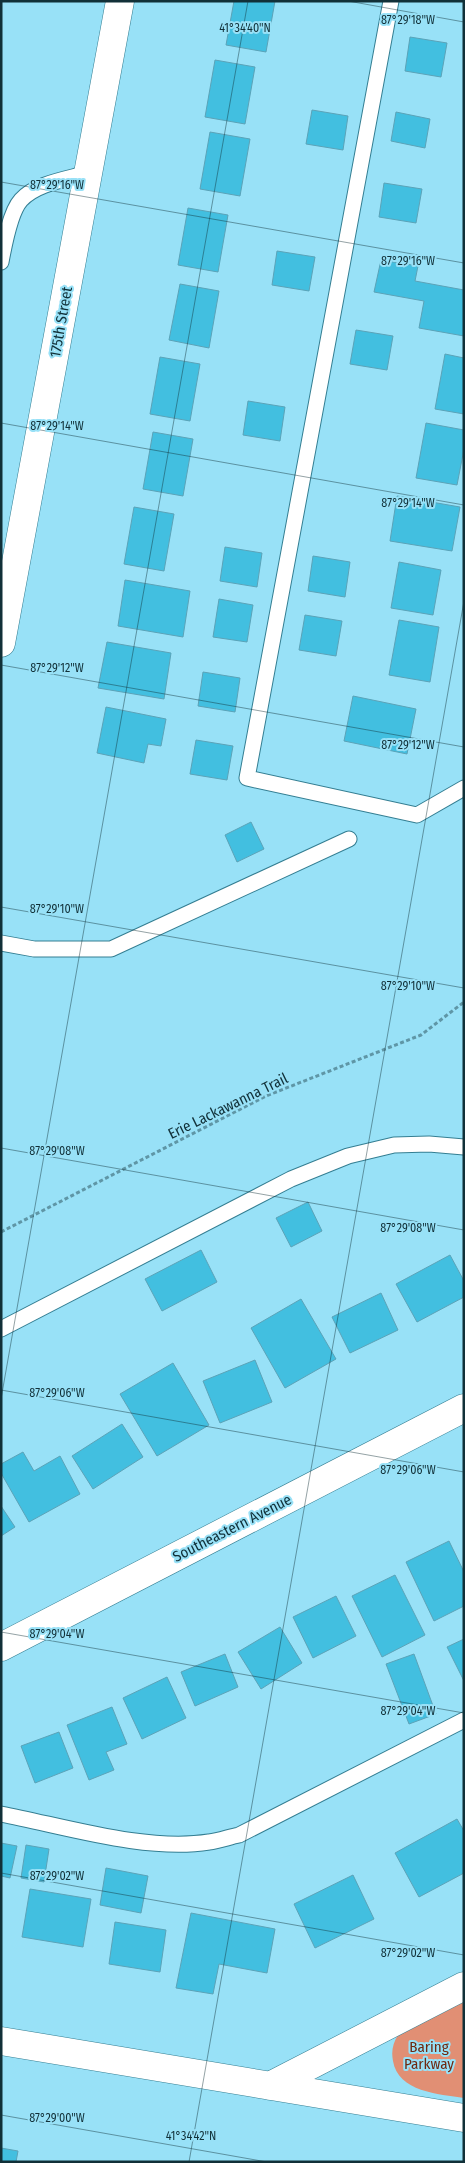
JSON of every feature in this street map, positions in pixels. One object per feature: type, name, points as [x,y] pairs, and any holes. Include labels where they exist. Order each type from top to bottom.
[{"type":"street","name":"175th Street","points":[[2,634],[120,1]]},
{"type":"street","name":"Southeastern Avenue","points":[[1,1647],[464,1408]]},
{"type":"street","points":[[270,2086],[464,1986]]},
{"type":"street","points":[[1,2041],[464,2118]]},
{"type":"lane","points":[[391,1],[247,778],[417,815],[464,788]]},
{"type":"lane","points":[[1,262],[7,231],[20,200],[40,187],[88,173]]},
{"type":"lane","points":[[1,943],[34,949],[111,949],[349,839]]},
{"type":"lane","points":[[1,1330],[291,1179],[348,1156],[394,1145],[429,1144],[464,1147]]},
{"type":"lane","points":[[1,1814],[138,1842],[174,1844],[209,1842],[238,1835],[464,1720]]},
{"type":"path","name":"Erie Lackawanna Trail","points":[[1,1232],[266,1096],[421,1035],[464,1002]]},
{"type":"green space","name":"Baring Parkway","points":[[464,1998],[464,2098],[432,2093],[411,2085],[396,2071],[393,2061],[393,2047],[398,2035]]},
{"type":"building","points":[[234,1],[275,1],[266,52],[226,45]]},
{"type":"building","points":[[410,37],[447,43],[441,77],[405,71]]},
{"type":"building","points":[[215,60],[255,67],[245,124],[205,117]]},
{"type":"building","points":[[312,110],[348,116],[343,150],[306,144]]},
{"type":"building","points":[[396,112],[430,119],[425,148],[391,141]]},
{"type":"building","points":[[210,132],[250,139],[240,196],[200,189]]},
{"type":"building","points":[[384,183],[422,189],[416,223],[379,217]]},
{"type":"building","points":[[188,208],[228,215],[218,272],[178,265]]},
{"type":"building","points":[[277,251],[315,257],[309,291],[272,285]]},
{"type":"building","points":[[381,260],[418,266],[415,281],[464,290],[464,336],[419,328],[424,301],[374,292]]},
{"type":"building","points":[[180,284],[219,291],[209,348],[169,340]]},
{"type":"building","points":[[356,330],[393,336],[387,370],[350,364]]},
{"type":"building","points":[[445,354],[464,358],[464,414],[435,409]]},
{"type":"building","points":[[160,357],[200,364],[190,421],[150,414]]},
{"type":"building","points":[[248,401],[285,407],[280,441],[243,435]]},
{"type":"building","points":[[426,423],[464,430],[464,449],[457,485],[416,478]]},
{"type":"building","points":[[153,432],[193,439],[183,496],[143,489]]},
{"type":"building","points":[[397,496],[460,507],[452,551],[390,541]]},
{"type":"building","points":[[134,507],[174,514],[164,571],[124,564]]},
{"type":"building","points":[[225,547],[262,553],[257,587],[220,581]]},
{"type":"building","points":[[313,556],[350,562],[345,597],[308,591]]},
{"type":"building","points":[[399,562],[441,570],[433,615],[391,608]]},
{"type":"building","points":[[125,580],[190,591],[183,637],[118,626]]},
{"type":"building","points":[[219,599],[253,605],[247,642],[213,637]]},
{"type":"building","points":[[305,615],[342,621],[336,656],[299,650]]},
{"type":"building","points":[[399,620],[439,627],[430,682],[389,675]]},
{"type":"building","points":[[107,642],[171,653],[164,699],[98,688]]},
{"type":"building","points":[[203,672],[240,678],[235,712],[198,706]]},
{"type":"building","points":[[353,696],[416,709],[407,754],[344,741]]},
{"type":"building","points":[[106,707],[166,719],[161,746],[148,744],[144,763],[97,753]]},
{"type":"building","points":[[196,740],[233,746],[227,780],[190,774]]},
{"type":"building","points":[[251,822],[264,849],[237,862],[225,835]]},
{"type":"building","points":[[308,1202],[322,1231],[291,1247],[276,1218]]},
{"type":"building","points":[[201,1250],[217,1282],[162,1311],[145,1279]]},
{"type":"building","points":[[450,1255],[464,1281],[464,1297],[417,1322],[396,1284]]},
{"type":"building","points":[[381,1293],[398,1330],[350,1353],[332,1317]]},
{"type":"building","points":[[301,1299],[336,1359],[285,1388],[251,1328]]},
{"type":"building","points":[[255,1360],[272,1402],[220,1423],[203,1381]]},
{"type":"building","points":[[173,1363],[209,1425],[157,1456],[120,1394]]},
{"type":"building","points":[[122,1424],[143,1457],[93,1489],[72,1456]]},
{"type":"building","points":[[23,1452],[34,1471],[60,1456],[80,1494],[29,1522],[1,1473],[1,1464]]},
{"type":"building","points":[[1,1506],[15,1527],[1,1536]]},
{"type":"building","points":[[449,1541],[464,1572],[464,1606],[434,1621],[406,1562]]},
{"type":"building","points":[[395,1575],[425,1635],[382,1657],[352,1596]]},
{"type":"building","points":[[336,1596],[356,1636],[313,1658],[293,1617]]},
{"type":"building","points":[[280,1627],[302,1663],[261,1689],[238,1652]]},
{"type":"building","points":[[464,1639],[464,1681],[447,1647]]},
{"type":"building","points":[[225,1654],[238,1687],[195,1706],[181,1672]]},
{"type":"building","points":[[414,1654],[436,1714],[409,1724],[386,1664]]},
{"type":"building","points":[[167,1677],[186,1718],[142,1739],[123,1698]]},
{"type":"building","points":[[112,1707],[127,1744],[106,1752],[114,1770],[89,1780],[67,1725]]},
{"type":"building","points":[[59,1732],[73,1768],[35,1783],[21,1746]]},
{"type":"building","points":[[457,1819],[464,1831],[464,1873],[419,1897],[395,1853]]},
{"type":"building","points":[[1,1843],[17,1846],[10,1878],[1,1876]]},
{"type":"building","points":[[26,1845],[49,1849],[44,1882],[21,1878]]},
{"type":"building","points":[[106,1868],[148,1876],[141,1913],[100,1905]]},
{"type":"building","points":[[353,1875],[374,1919],[315,1948],[294,1904]]},
{"type":"building","points":[[30,1889],[91,1899],[83,1947],[22,1937]]},
{"type":"building","points":[[191,1913],[275,1929],[267,1973],[219,1964],[213,1994],[176,1988]]},
{"type":"building","points":[[115,1922],[166,1930],[160,1972],[109,1964]]},
{"type":"building","points":[[1,2148],[18,2151],[16,2162],[1,2162]]}]
